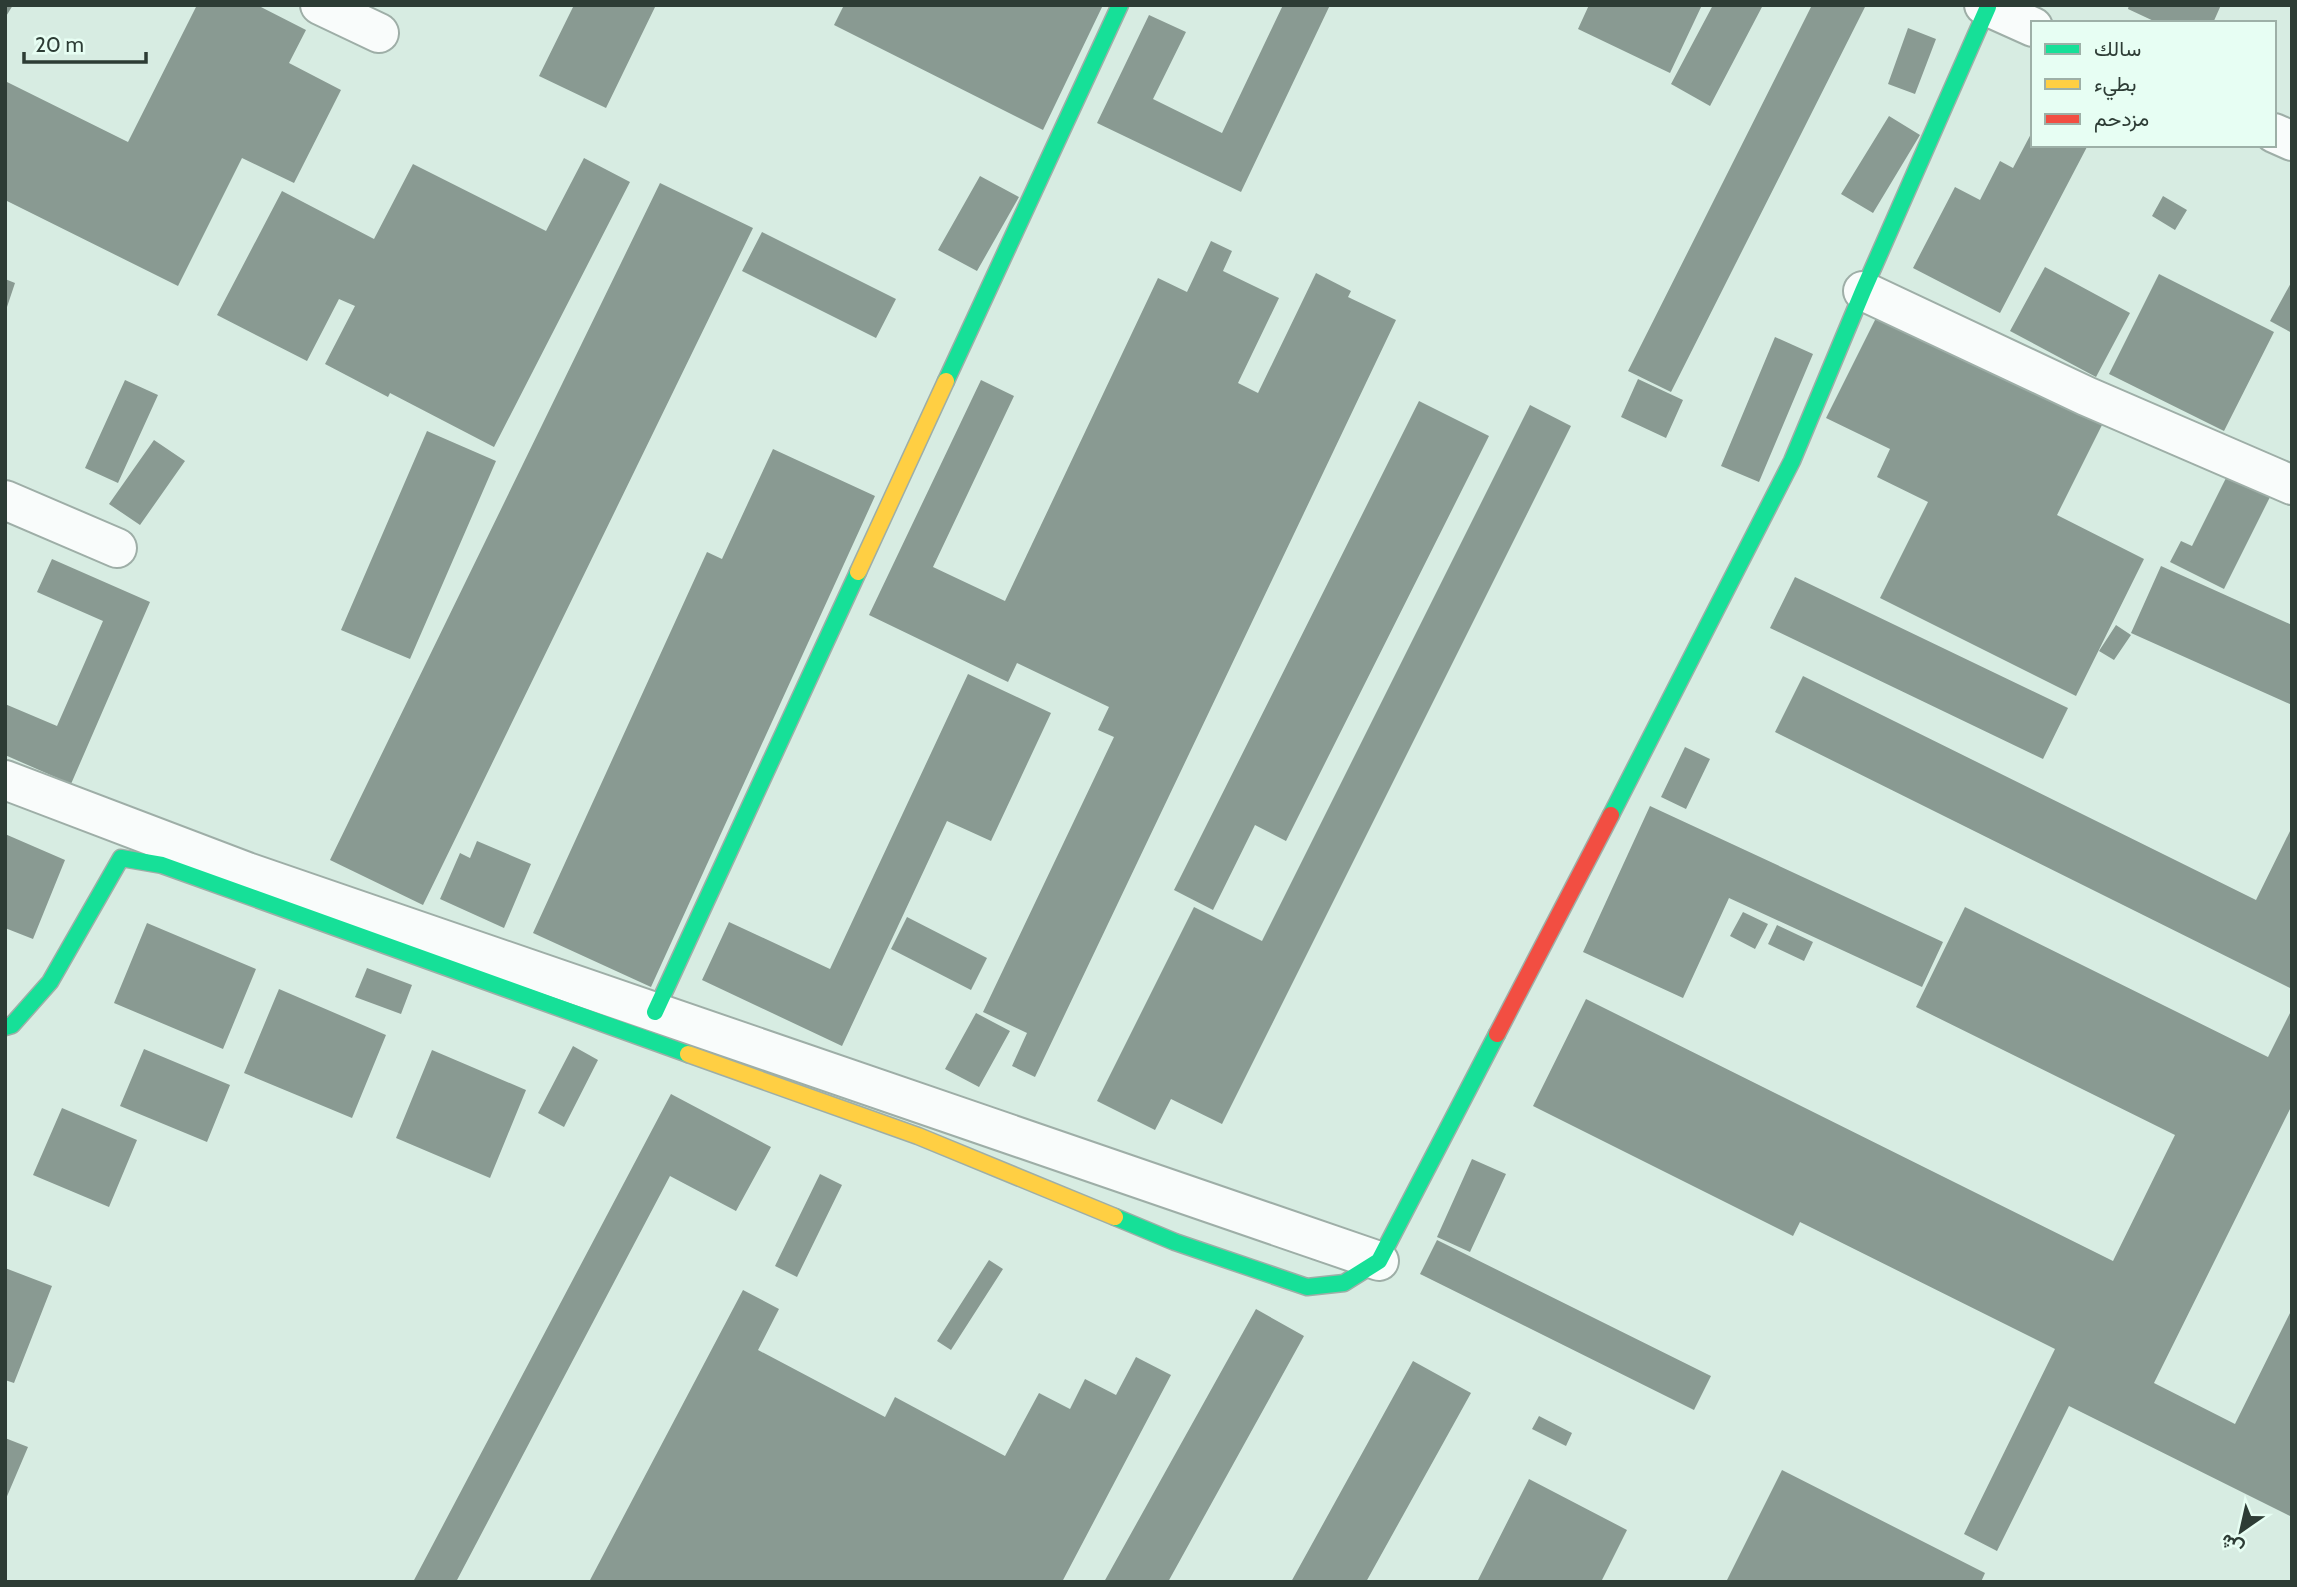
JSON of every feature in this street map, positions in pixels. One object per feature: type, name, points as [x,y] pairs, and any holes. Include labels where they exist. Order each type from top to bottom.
[{"type":"street","points":[[320,5],[379,33]]},
{"type":"street","points":[[655,1012],[1120,5]]},
{"type":"street","points":[[5,1027],[12,1025],[50,982],[121,858],[162,865],[905,1132],[1175,1242],[1307,1287],[1344,1283],[1379,1261],[1591,856],[1792,461],[1986,6],[2031,26]]},
{"type":"street","points":[[2276,134],[2292,141]]},
{"type":"street","points":[[1863,291],[2086,396],[2292,485]]},
{"type":"street","points":[[5,500],[117,548]]},
{"type":"street","points":[[5,780],[247,872],[1379,1261]]},
{"type":"building","points":[[5,5],[13,5],[5,18]]},
{"type":"building","points":[[197,5],[257,5],[306,30],[289,63],[341,90],[294,183],[242,158],[178,286],[5,200],[5,81],[128,142]]},
{"type":"building","points":[[574,5],[656,5],[606,108],[539,76]]},
{"type":"building","points":[[844,5],[1103,5],[1043,130],[834,25]]},
{"type":"building","points":[[1283,5],[1330,5],[1241,192],[1097,123],[1149,15],[1186,32],[1153,99],[1222,133]]},
{"type":"building","points":[[1589,5],[1702,5],[1670,73],[1578,29]]},
{"type":"building","points":[[1713,5],[1763,5],[1710,106],[1671,84]]},
{"type":"building","points":[[1812,5],[1866,5],[1671,392],[1628,371]]},
{"type":"building","points":[[2129,5],[2221,5],[2214,21],[2154,21],[2128,9]]},
{"type":"building","points":[[1908,28],[1936,39],[1915,94],[1888,84]]},
{"type":"building","points":[[1889,116],[1920,135],[1873,213],[1841,194]]},
{"type":"building","points":[[2031,134],[2031,147],[2087,147],[2000,313],[1913,268],[1955,187],[1980,200],[2000,161],[2013,168]]},
{"type":"building","points":[[584,158],[630,182],[494,447],[390,393],[388,397],[325,364],[355,306],[339,299],[307,361],[217,315],[282,191],[374,239],[413,164],[546,231]]},
{"type":"building","points":[[980,176],[1019,197],[977,271],[938,250]]},
{"type":"building","points":[[660,183],[753,228],[423,905],[330,860]]},
{"type":"building","points":[[2163,196],[2187,210],[2175,230],[2152,216]]},
{"type":"building","points":[[762,232],[896,299],[876,338],[742,271]]},
{"type":"building","points":[[1211,241],[1232,251],[1223,271],[1279,298],[1238,383],[1258,393],[1316,273],[1351,291],[1348,297],[1396,320],[1035,1077],[1012,1066],[1027,1033],[983,1012],[1114,737],[1098,730],[1109,707],[1017,663],[1008,682],[869,615],[981,380],[1014,396],[933,567],[1005,601],[1158,278],[1187,292]]},
{"type":"building","points":[[2045,267],[2130,313],[2096,377],[2010,331]]},
{"type":"building","points":[[2159,274],[2274,332],[2224,431],[2109,374]]},
{"type":"building","points":[[5,279],[15,283],[6,310],[5,310]]},
{"type":"building","points":[[2292,281],[2292,333],[2270,321]]},
{"type":"building","points":[[1879,312],[2103,423],[2057,515],[2144,559],[2076,696],[1880,598],[1928,502],[1877,477],[1890,449],[1826,418]]},
{"type":"building","points":[[1775,337],[1813,354],[1759,482],[1721,466]]},
{"type":"building","points":[[1638,379],[1683,400],[1666,438],[1621,417]]},
{"type":"building","points":[[125,380],[158,395],[118,483],[85,468]]},
{"type":"building","points":[[1419,401],[1489,436],[1286,841],[1255,825],[1213,910],[1174,890]]},
{"type":"building","points":[[1530,405],[1571,426],[1222,1124],[1171,1099],[1155,1130],[1097,1101],[1194,907],[1262,941]]},
{"type":"building","points":[[427,431],[496,461],[410,659],[341,630]]},
{"type":"building","points":[[154,440],[185,461],[140,525],[109,504]]},
{"type":"building","points":[[773,449],[875,496],[651,987],[533,933],[707,552],[722,559]]},
{"type":"building","points":[[2233,464],[2276,485],[2224,589],[2170,562],[2181,541],[2192,546]]},
{"type":"building","points":[[52,559],[150,602],[71,784],[5,755],[5,704],[57,726],[103,621],[37,592]]},
{"type":"building","points":[[2161,566],[2292,625],[2292,705],[2131,633]]},
{"type":"building","points":[[1795,577],[2068,708],[2043,759],[1770,628]]},
{"type":"building","points":[[2116,625],[2131,635],[2114,660],[2099,651]]},
{"type":"building","points":[[968,674],[1051,713],[991,841],[947,821],[842,1046],[702,980],[729,922],[830,969]]},
{"type":"building","points":[[1803,676],[2256,900],[2292,827],[2292,989],[1775,732]]},
{"type":"building","points":[[1685,747],[1710,759],[1686,809],[1661,797]]},
{"type":"building","points":[[1650,806],[1943,942],[1922,987],[1729,898],[1683,998],[1583,952]]},
{"type":"building","points":[[5,834],[65,860],[33,939],[5,928]]},
{"type":"building","points":[[477,841],[531,864],[504,928],[440,899],[460,853],[470,858]]},
{"type":"building","points":[[1965,907],[2268,1057],[2292,1009],[2292,1105],[2154,1383],[2235,1424],[2292,1309],[2292,1517],[2069,1406],[1997,1551],[1964,1534],[2055,1349],[1800,1222],[1793,1236],[1533,1106],[1586,999],[2113,1261],[2175,1135],[1916,1007]]},
{"type":"building","points":[[1743,912],[1768,924],[1755,949],[1730,936]]},
{"type":"building","points":[[907,917],[987,958],[971,990],[891,949]]},
{"type":"building","points":[[147,923],[256,969],[223,1049],[114,1003]]},
{"type":"building","points":[[1777,925],[1813,942],[1804,961],[1768,944]]},
{"type":"building","points":[[367,968],[412,985],[401,1014],[355,997]]},
{"type":"building","points":[[279,989],[386,1035],[352,1118],[244,1073]]},
{"type":"building","points":[[976,1013],[1010,1031],[979,1087],[945,1069]]},
{"type":"building","points":[[573,1046],[598,1060],[564,1127],[538,1113]]},
{"type":"building","points":[[144,1049],[230,1085],[207,1142],[120,1106]]},
{"type":"building","points":[[432,1050],[526,1090],[490,1178],[396,1138]]},
{"type":"building","points":[[671,1094],[771,1147],[736,1211],[670,1176],[456,1582],[413,1582]]},
{"type":"building","points":[[62,1108],[137,1140],[109,1207],[33,1175]]},
{"type":"building","points":[[1472,1159],[1506,1174],[1470,1252],[1437,1237]]},
{"type":"building","points":[[820,1174],[842,1185],[797,1277],[775,1266]]},
{"type":"building","points":[[1437,1240],[1711,1376],[1694,1410],[1420,1274]]},
{"type":"building","points":[[989,1260],[1003,1269],[951,1350],[937,1341]]},
{"type":"building","points":[[5,1268],[52,1286],[14,1383],[5,1380]]},
{"type":"building","points":[[743,1290],[779,1309],[758,1350],[885,1417],[895,1397],[1005,1456],[1039,1393],[1070,1409],[1085,1379],[1116,1395],[1136,1357],[1171,1375],[1062,1582],[589,1582]]},
{"type":"building","points":[[1256,1309],[1304,1336],[1168,1582],[1104,1582]]},
{"type":"building","points":[[1413,1361],[1471,1393],[1366,1582],[1291,1582]]},
{"type":"building","points":[[1539,1416],[1572,1433],[1566,1446],[1532,1429]]},
{"type":"building","points":[[5,1438],[28,1447],[5,1501]]},
{"type":"building","points":[[1782,1470],[1985,1573],[1981,1582],[1726,1582]]},
{"type":"building","points":[[1529,1479],[1627,1530],[1601,1582],[1477,1582]]},
{"type":"traffic: fast","points":[[946,381],[1120,5]]},
{"type":"traffic: fast","points":[[1611,815],[1792,461],[1863,291],[1988,7]]},
{"type":"traffic: fast","points":[[655,1012],[858,572]]},
{"type":"traffic: fast","points":[[5,1027],[12,1025],[50,982],[121,858],[162,865],[688,1054]]},
{"type":"traffic: fast","points":[[1115,1217],[1175,1242],[1307,1287],[1344,1283],[1379,1261],[1497,1034]]},
{"type":"traffic: slow","points":[[858,572],[946,381]]},
{"type":"traffic: slow","points":[[688,1054],[918,1136],[1115,1217]]},
{"type":"traffic: jam","points":[[1497,1034],[1611,815]]}]
